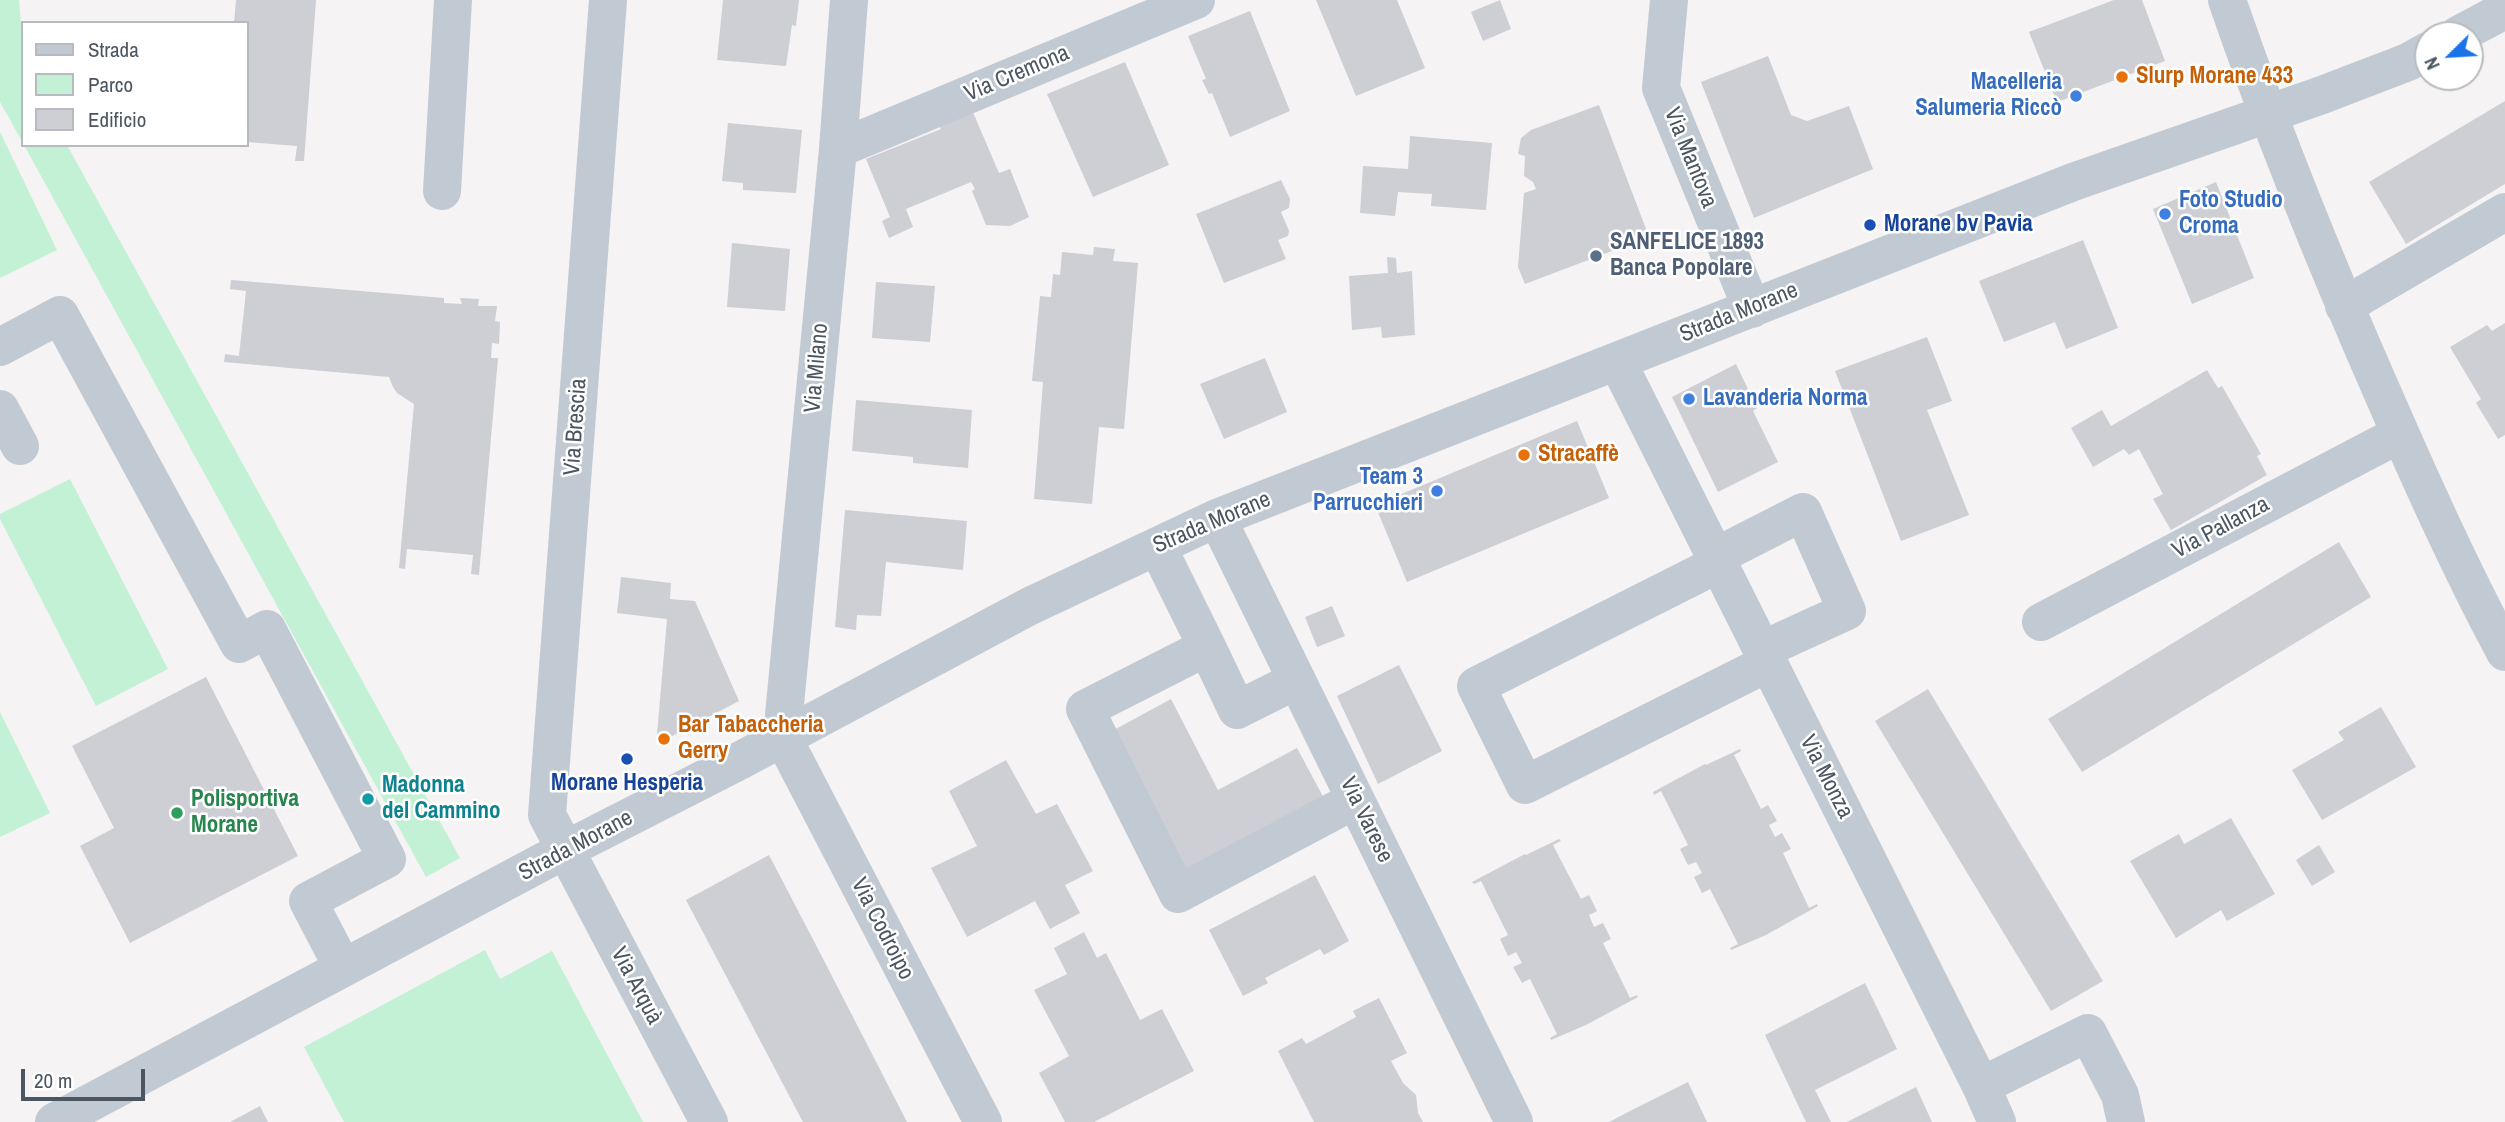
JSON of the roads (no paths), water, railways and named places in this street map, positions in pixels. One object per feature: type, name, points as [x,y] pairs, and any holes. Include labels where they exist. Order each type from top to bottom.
[{"type":"street","points":[[442,191],[453,0]]},
{"type":"street","name":"Via Brescia","points":[[565,850],[548,816],[608,0]]},
{"type":"street","name":"Via Milano","points":[[782,736],[838,149],[849,0]]},
{"type":"street","name":"Via Cremona","points":[[838,149],[1196,0]]},
{"type":"street","name":"Via Mantova","points":[[1669,0],[1661,88],[1752,309]]},
{"type":"street","points":[[2227,0],[2267,115],[2344,306],[2465,576],[2505,652]]},
{"type":"street","points":[[2484,21],[2505,10]]},
{"type":"street","name":"Strada Morane","points":[[54,1122],[1030,606],[1217,518],[2073,182],[2267,115],[2414,59]]},
{"type":"street","points":[[2344,306],[2505,212]]},
{"type":"street","points":[[0,347],[60,315],[239,644],[267,629],[387,859],[308,901],[343,968]]},
{"type":"street","name":"Via Monza","points":[[1617,362],[1997,1122]]},
{"type":"street","points":[[0,409],[20,446]]},
{"type":"street","name":"Via Pallanza","points":[[2041,622],[2400,434]]},
{"type":"street","points":[[1803,512],[1847,611],[1525,785],[1476,686],[1717,560],[1803,512]]},
{"type":"street","name":"Via Varese","points":[[1217,518],[1514,1122]]},
{"type":"street","points":[[1157,546],[1237,710],[1297,680]]},
{"type":"street","points":[[2465,576],[2498,586],[2505,599]]},
{"type":"street","points":[[1207,648],[1085,709],[1178,894],[1355,800]]},
{"type":"street","name":"Via Codroipo","points":[[782,736],[982,1122]]},
{"type":"street","name":"Via Arquà","points":[[565,850],[709,1122]]},
{"type":"street","points":[[1981,1086],[2088,1032],[2120,1095],[2126,1122]]},
{"type":"place","name":"Slurp Morane 433","points":[[2122,77]]},
{"type":"place","name":"Macelleria Salumeria Riccò","points":[[2076,96]]},
{"type":"place","name":"Foto Studio Croma","points":[[2165,214]]},
{"type":"place","name":"Morane bv Pavia","points":[[1870,225]]},
{"type":"place","name":"SANFELICE 1893 Banca Popolare","points":[[1596,256]]},
{"type":"place","name":"Lavanderia Norma","points":[[1689,399]]},
{"type":"place","name":"Stracaffè","points":[[1524,455]]},
{"type":"place","name":"Team 3 Parrucchieri","points":[[1437,491]]},
{"type":"place","name":"Bar Tabaccheria Gerry","points":[[664,739]]},
{"type":"place","name":"Morane Hesperia","points":[[627,759]]},
{"type":"place","name":"Madonna del Cammino","points":[[368,799]]},
{"type":"place","name":"Polisportiva Morane","points":[[177,813]]}]
